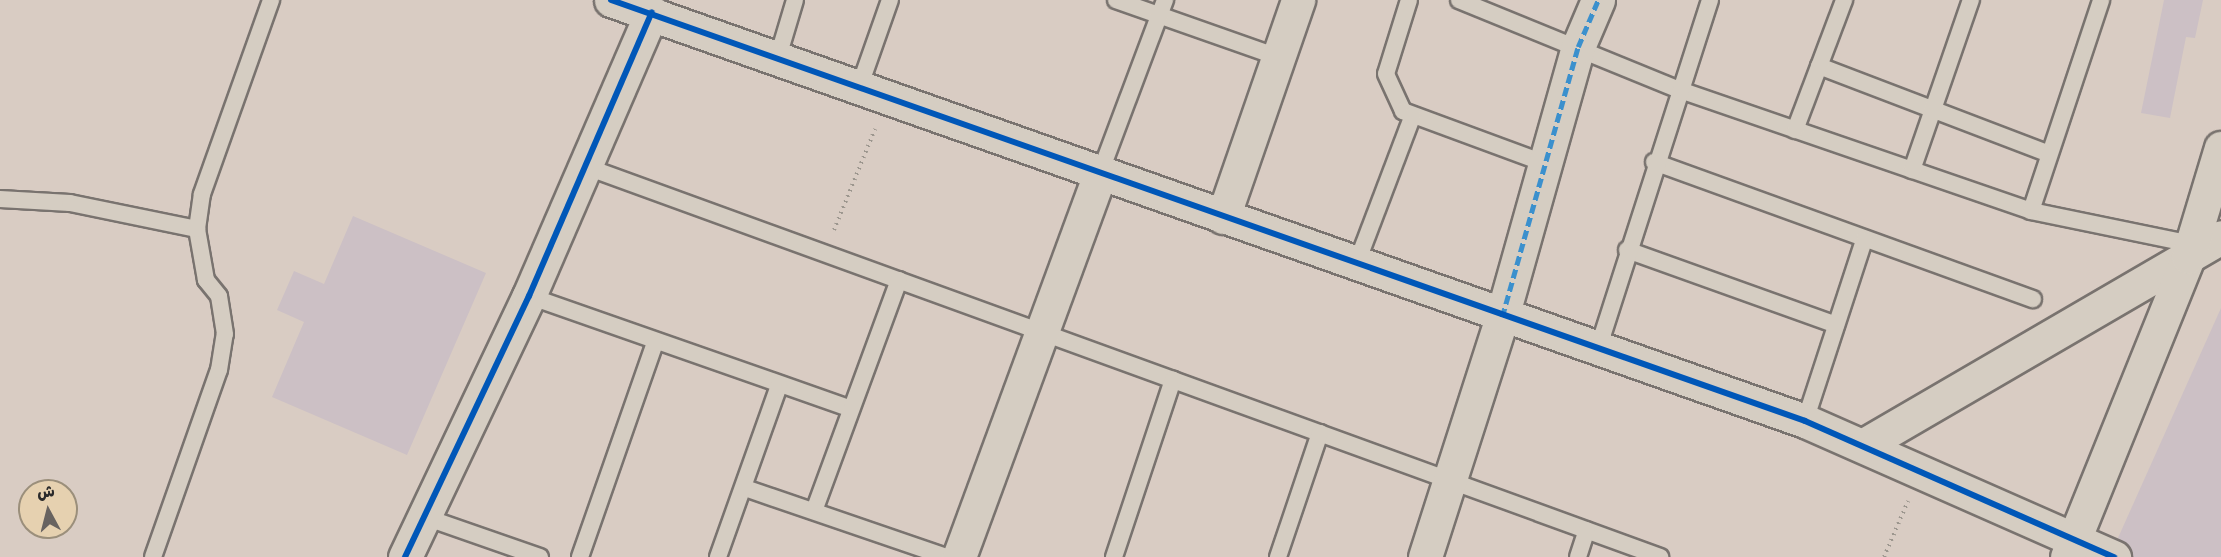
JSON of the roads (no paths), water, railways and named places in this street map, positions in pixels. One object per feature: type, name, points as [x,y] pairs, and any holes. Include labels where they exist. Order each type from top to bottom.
[{"type":"street","points":[[611,0],[652,12],[874,90],[1597,352],[1805,421],[1929,471],[2071,547],[2114,557]]},
{"type":"street","points":[[1223,217],[1298,0]]},
{"type":"street","points":[[1425,557],[1502,317],[1578,47],[1598,0]]},
{"type":"street","points":[[405,557],[422,516],[529,296],[652,12]]},
{"type":"street","points":[[2071,547],[2200,246],[2221,148]]},
{"type":"street","points":[[959,557],[1040,331],[1100,173]]},
{"type":"street","points":[[1864,445],[2200,246]]},
{"type":"lane","points":[[153,557],[219,370],[225,334],[219,296],[206,280],[197,229],[202,194],[271,0]]},
{"type":"lane","points":[[778,57],[795,0]]},
{"type":"lane","points":[[874,90],[890,0]]},
{"type":"lane","points":[[1116,0],[1162,8],[1278,57]]},
{"type":"lane","points":[[1409,0],[1386,74],[1395,101],[1413,115],[1546,164]]},
{"type":"lane","points":[[1459,0],[1680,90],[2031,211],[2200,246]]},
{"type":"lane","points":[[1597,352],[1654,162],[1710,0]]},
{"type":"lane","points":[[1795,129],[1844,0]]},
{"type":"lane","points":[[1912,170],[1971,0]]},
{"type":"lane","points":[[2031,211],[2101,0]]},
{"type":"lane","points":[[1100,173],[1162,8]]},
{"type":"lane","points":[[1819,66],[2049,154]]},
{"type":"lane","points":[[1356,265],[1413,115]]},
{"type":"lane","points":[[1654,162],[1864,240],[2033,299]]},
{"type":"lane","points":[[587,166],[1660,557]]},
{"type":"lane","points":[[0,200],[70,203],[197,229]]},
{"type":"lane","points":[[1805,421],[1864,240]]},
{"type":"lane","points":[[1627,250],[1836,325]]},
{"type":"lane","points":[[814,511],[899,280]]},
{"type":"lane","points":[[529,296],[655,343],[851,409]]},
{"type":"lane","points":[[580,557],[655,343]]},
{"type":"lane","points":[[1114,557],[1173,380]]},
{"type":"lane","points":[[718,557],[745,488],[779,386]]},
{"type":"lane","points":[[1278,557],[1320,433]]},
{"type":"lane","points":[[745,488],[946,557]]},
{"type":"lane","points":[[422,516],[540,557]]},
{"type":"lane","points":[[1578,557],[1587,530]]}]
